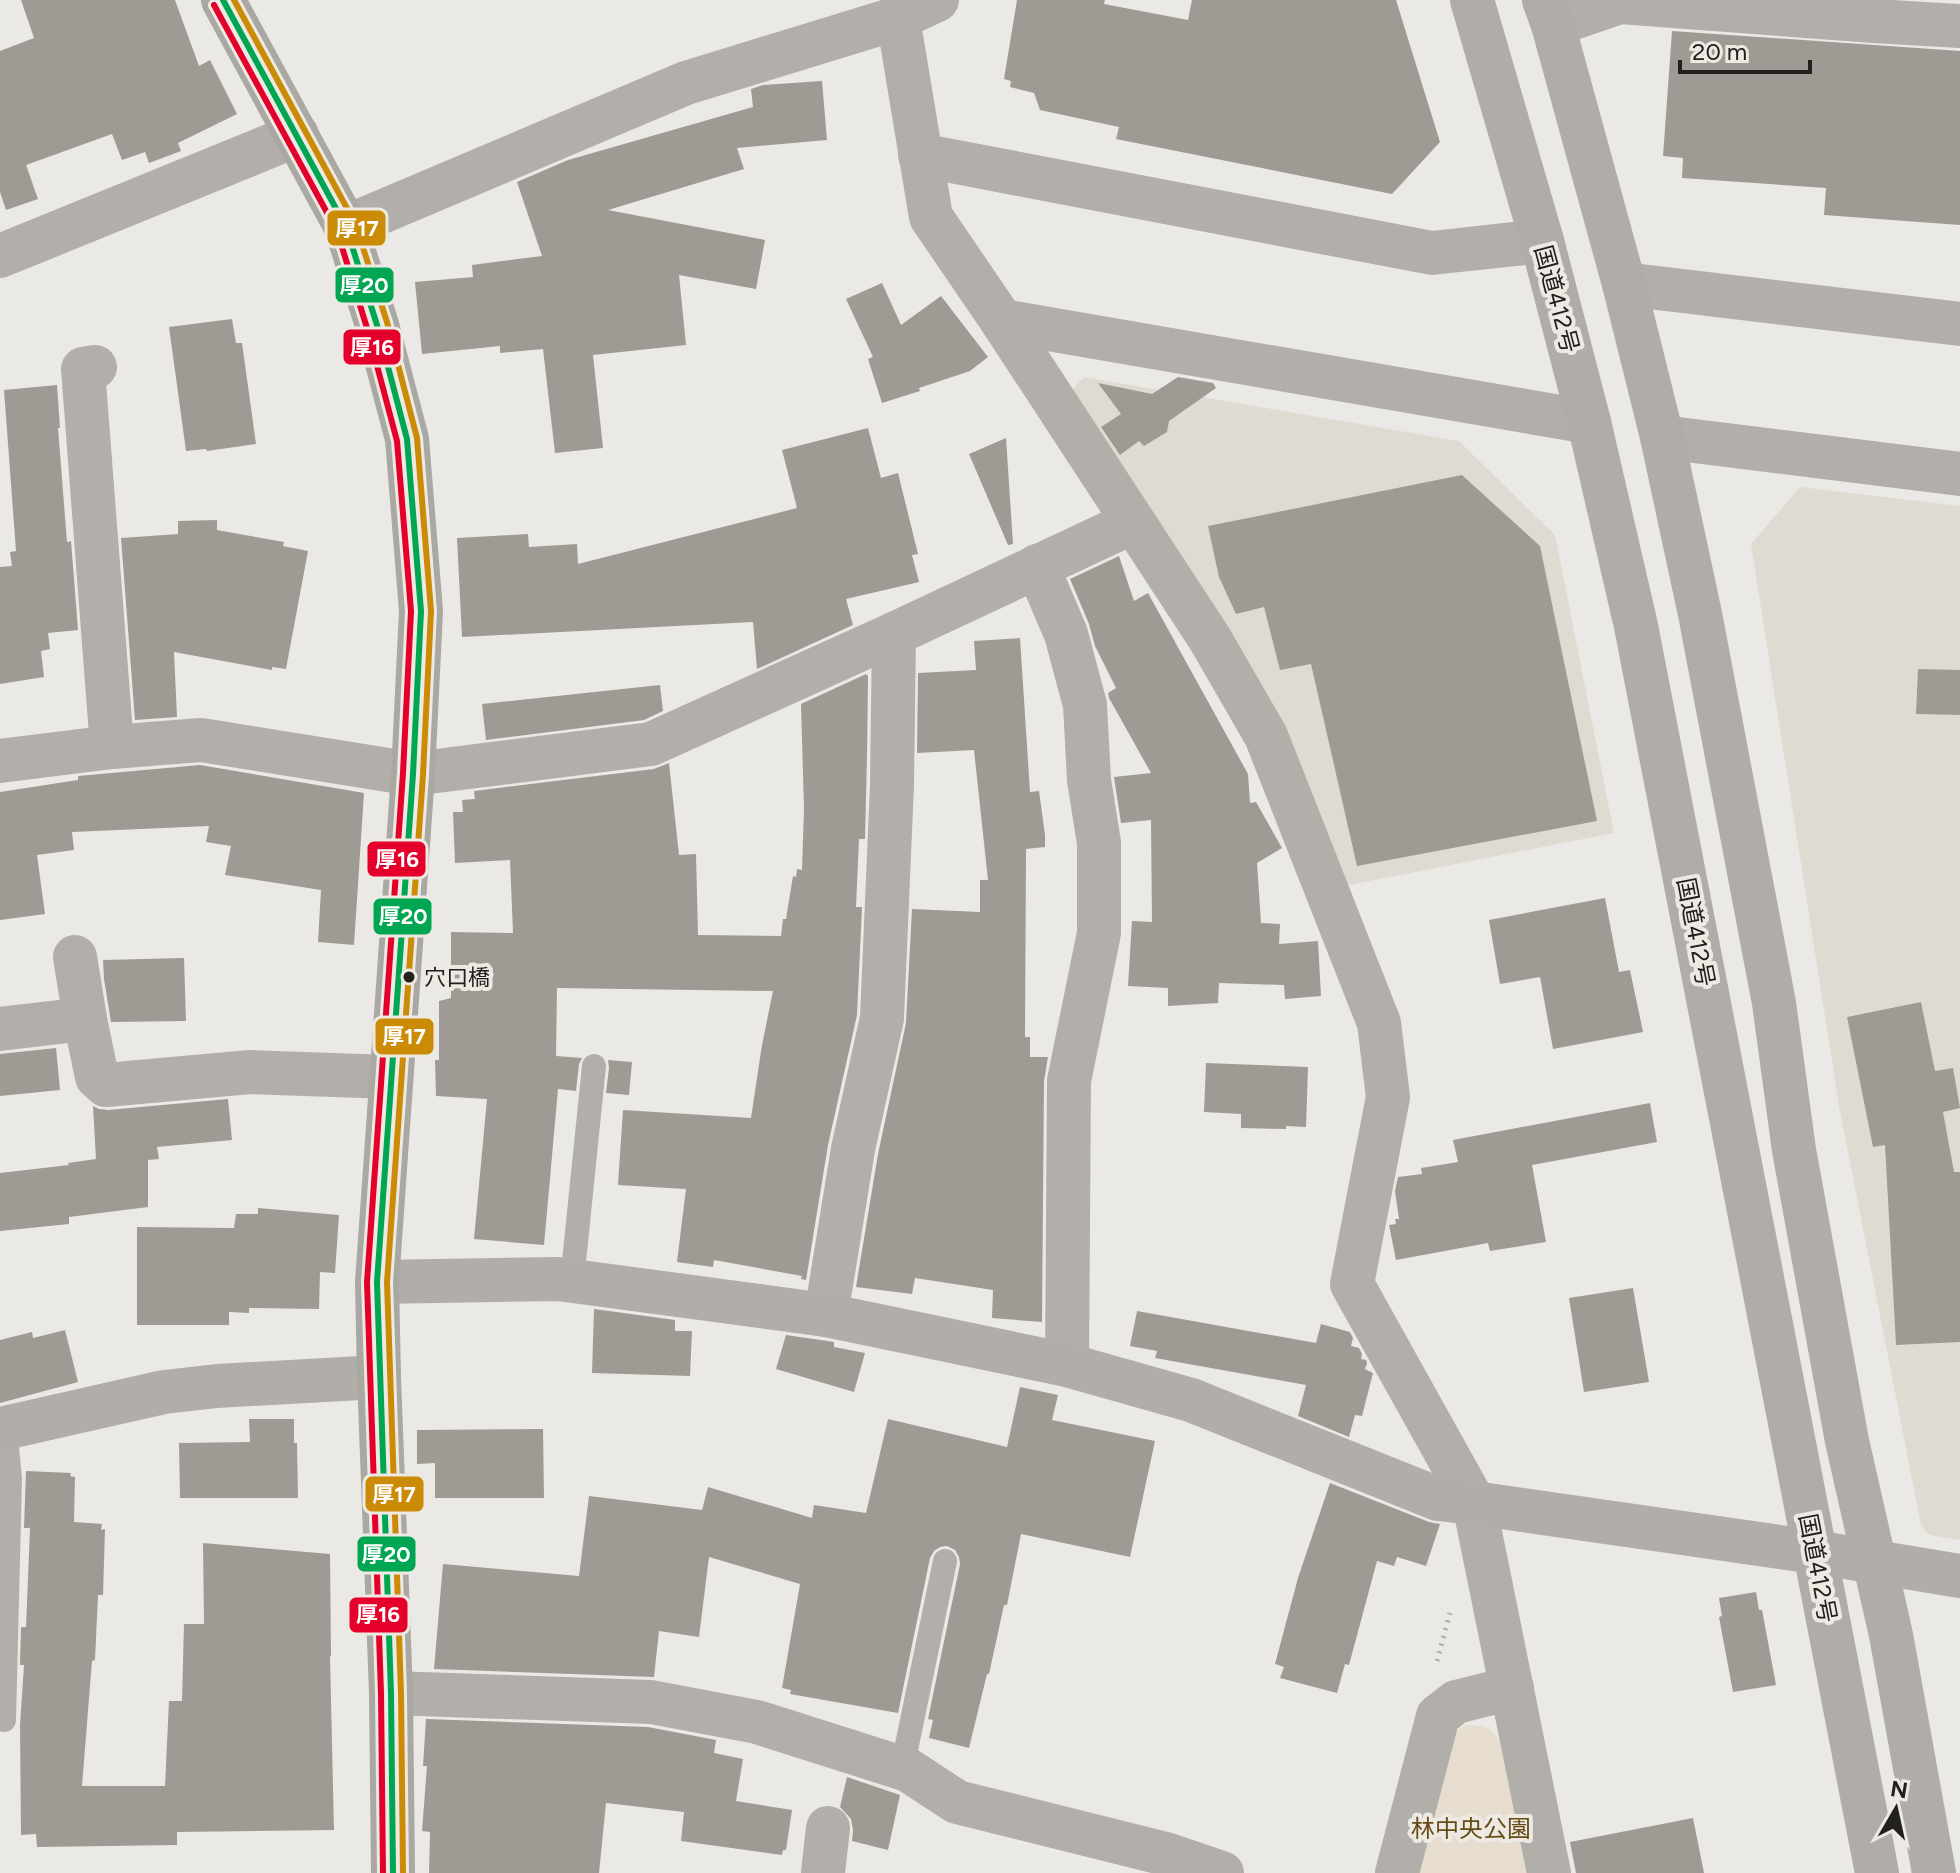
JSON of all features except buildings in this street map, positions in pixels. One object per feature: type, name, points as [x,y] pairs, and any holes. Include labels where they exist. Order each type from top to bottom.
[{"type":"highway","name":"国道412号","points":[[1472,0],[1542,241],[1589,422],[1636,626],[1877,1873]]},
{"type":"highway","points":[[1549,12],[1624,284],[1662,437],[1700,614],[1771,988],[1794,1150],[1847,1441],[1891,1635],[1934,1873]]},
{"type":"main road","points":[[223,0],[346,227],[377,325],[407,439],[421,611],[413,774],[377,1282],[391,1693],[393,1873]]},
{"type":"street","points":[[346,227],[686,83],[898,18],[937,0]]},
{"type":"street","points":[[1549,12],[1620,2],[1871,11],[1960,26]]},
{"type":"street","points":[[898,18],[931,217],[1210,639],[1266,736],[1379,1023],[1388,1097],[1352,1284],[1474,1503],[1549,1873]]},
{"type":"street","points":[[0,256],[297,135]]},
{"type":"street","points":[[920,155],[1432,253],[1542,241]]},
{"type":"street","points":[[1624,284],[1960,324]]},
{"type":"street","points":[[1002,321],[1589,422]]},
{"type":"street","points":[[95,367],[83,369],[112,747]]},
{"type":"street","points":[[1662,437],[1960,474]]},
{"type":"street","points":[[0,761],[201,740],[413,774],[651,744],[1133,522]]},
{"type":"street","points":[[1037,566],[1066,634],[1085,705],[1089,780],[1099,843],[1099,933],[1069,1081],[1067,1365]]},
{"type":"street","points":[[826,1315],[853,1149],[882,1018],[892,785],[894,634]]},
{"type":"street","points":[[75,957],[97,1077],[106,1085],[250,1072],[391,1077]]},
{"type":"street","points":[[0,1029],[85,1019]]},
{"type":"street","points":[[377,1282],[558,1279],[826,1315],[1067,1365],[1191,1400],[1438,1499],[1815,1552],[1960,1576]]},
{"type":"street","points":[[2,1428],[164,1392],[379,1377]]},
{"type":"street","points":[[1397,1873],[1438,1716],[1456,1702],[1512,1688]]},
{"type":"street","points":[[391,1693],[651,1702],[757,1722],[908,1770],[957,1802],[1166,1854],[1222,1873]]},
{"type":"street","points":[[823,1873],[828,1828]]},
{"type":"lane","points":[[572,1281],[594,1066]]},
{"type":"lane","points":[[2,1428],[10,1479],[4,1720]]},
{"type":"lane","points":[[902,1769],[945,1561]]},
{"type":"path","points":[[1438,1716],[1430,1686],[1453,1601]]},
{"type":"shaded area","points":[[1084,377],[1459,441],[1555,535],[1614,833],[1344,886],[1071,391]]},
{"type":"shaded area","points":[[1800,487],[1960,506],[1960,1540],[1929,1535],[1921,1525],[1839,1106],[1751,544]]},
{"type":"green space","name":"林中央公園","points":[[1467,1725],[1487,1728],[1500,1743],[1527,1873],[1412,1873],[1456,1731]]},
{"type":"transit line","name":"厚20","points":[[223,0],[346,227],[377,325],[407,439],[421,611],[413,774],[377,1282],[391,1693],[393,1873]]},
{"type":"transit line","name":"厚17","points":[[234,0],[355,223],[387,322],[417,438],[431,611],[423,775],[387,1282],[401,1693],[403,1873]]},
{"type":"transit line","name":"厚16","points":[[214,5],[337,231],[397,441],[411,611],[403,773],[367,1282],[381,1693],[383,1873]]},
{"type":"place","name":"穴口橋","points":[[409,977]]}]
